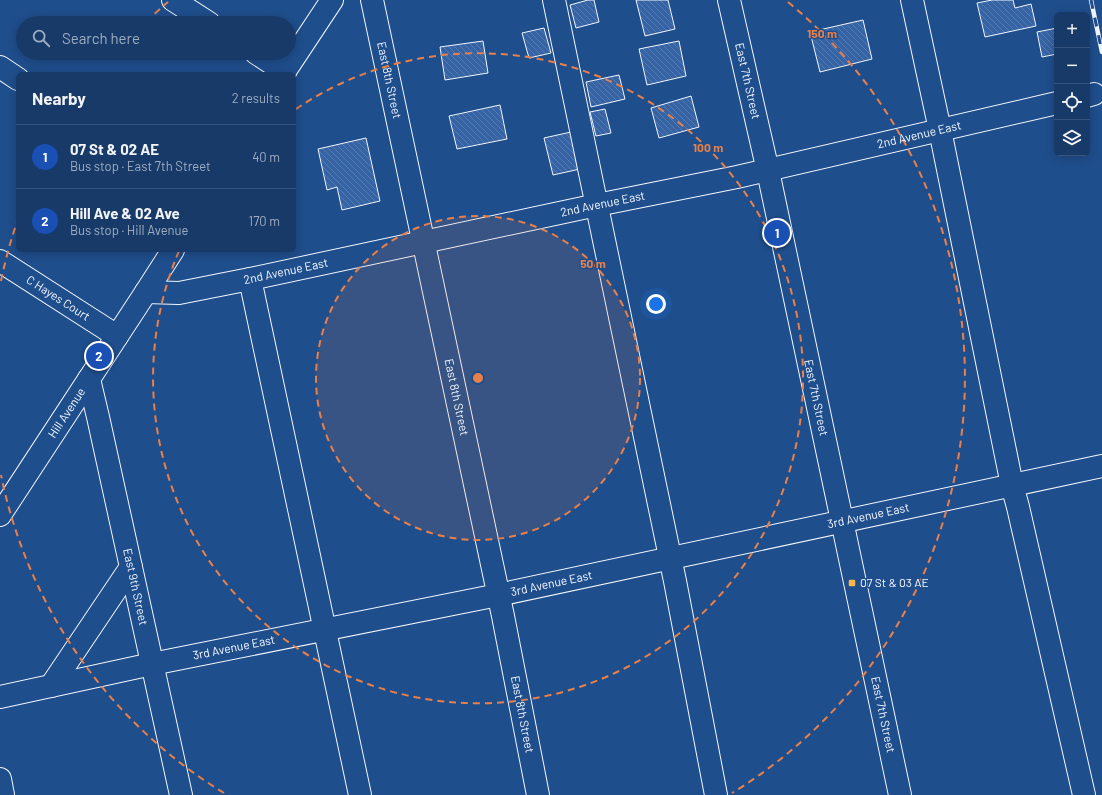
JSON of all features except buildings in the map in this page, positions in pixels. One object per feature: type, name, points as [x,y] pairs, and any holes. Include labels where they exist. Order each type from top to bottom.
[{"type":"street","points":[[173,0],[198,16]]},
{"type":"street","points":[[296,55],[332,0]]},
{"type":"street","name":"East 8th Street","points":[[372,0],[498,595],[538,795]]},
{"type":"street","points":[[554,0],[671,558],[716,795]]},
{"type":"street","name":"East 7th Street","points":[[729,0],[768,170],[900,795]]},
{"type":"street","points":[[912,0],[1012,485],[1084,795]]},
{"type":"street","points":[[266,60],[283,72]]},
{"type":"street","points":[[285,72],[293,60]]},
{"type":"street","points":[[0,67],[16,78]]},
{"type":"street","name":"2nd Avenue East","points":[[146,292],[179,293],[250,279],[768,170],[1054,104]]},
{"type":"street","name":"Hill Avenue","points":[[0,515],[172,252]]},
{"type":"street","name":"C Hayes Court","points":[[0,261],[117,336]]},
{"type":"street","points":[[250,279],[360,795]]},
{"type":"street","name":"East 9th Street","points":[[89,379],[181,795]]},
{"type":"street","name":"3rd Avenue East","points":[[0,697],[152,664],[498,595],[1102,466]]},
{"type":"street","points":[[51,686],[131,567]]},
{"type":"street","points":[[0,779],[3,795]]},
{"type":"railway","points":[[1091,0],[1102,52]]},
{"type":"place","name":"07 St & 02 AE","points":[[777,233]]},
{"type":"place","name":"Hill Ave & 02 Ave","points":[[99,356]]},
{"type":"place","name":"07 St & 03 AE","points":[[852,583]]}]
